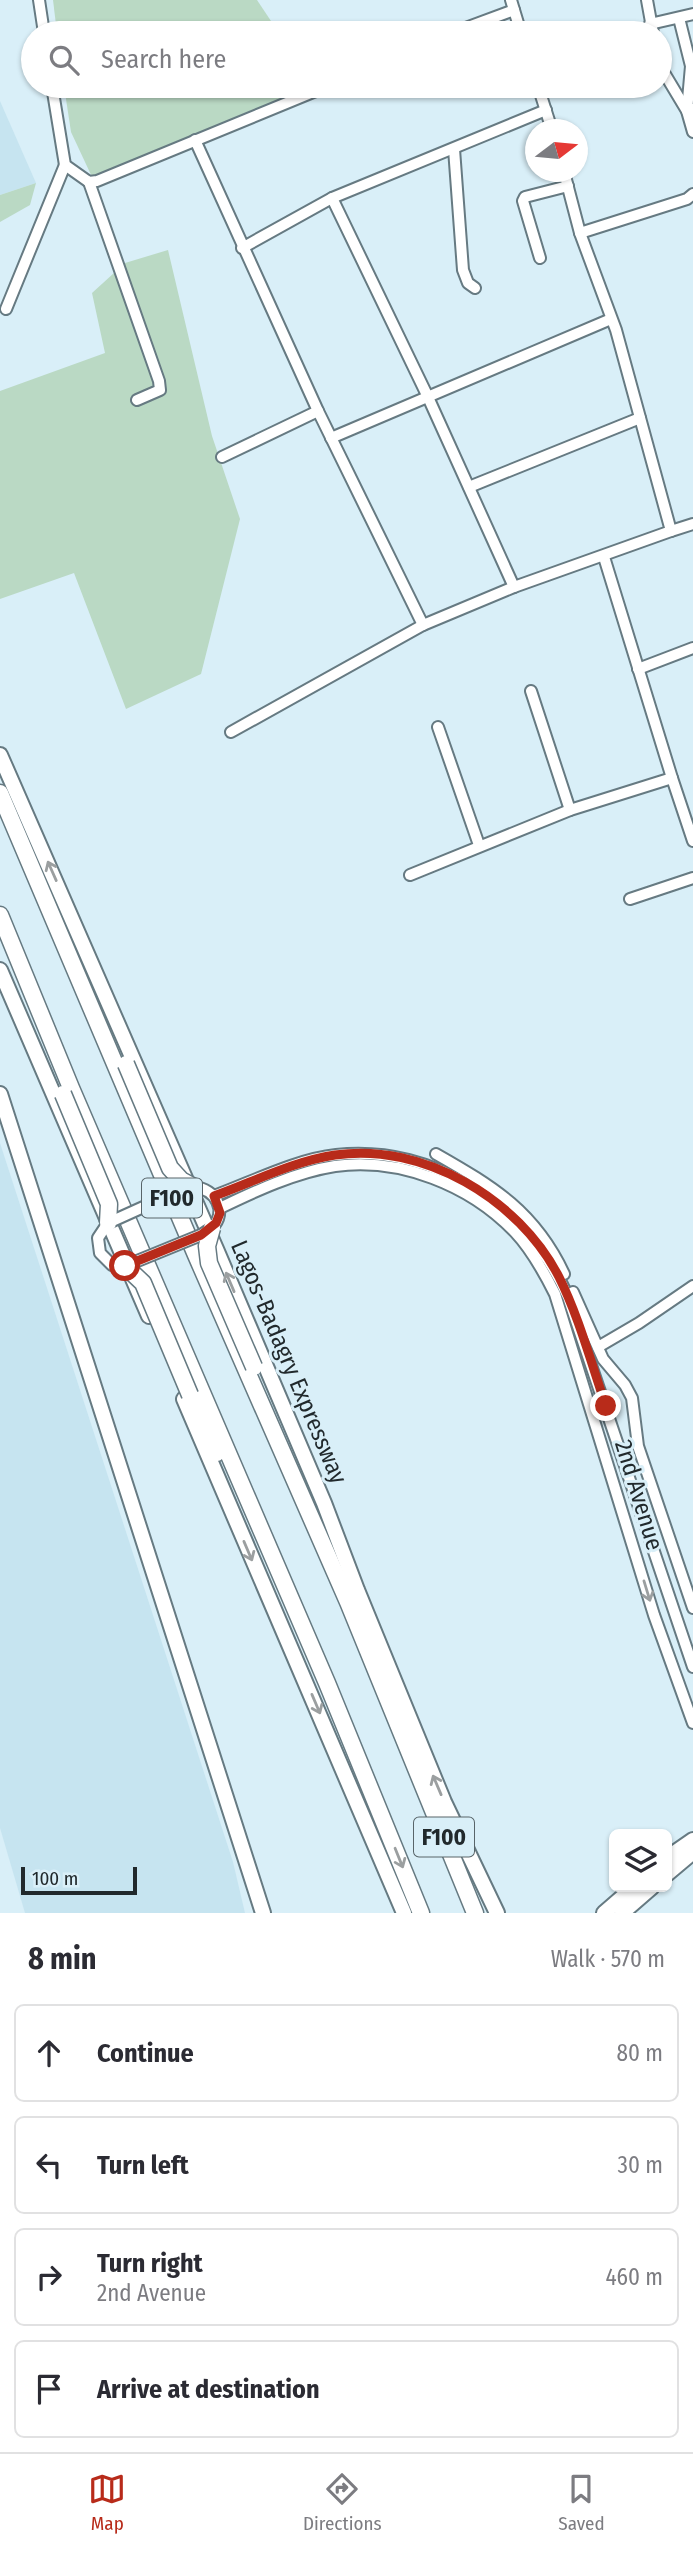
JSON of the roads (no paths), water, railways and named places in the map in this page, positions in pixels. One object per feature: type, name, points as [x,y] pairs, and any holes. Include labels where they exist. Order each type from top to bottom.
[{"type":"highway","points":[[0,793],[75,948],[170,1168],[181,1180],[194,1187]]},
{"type":"highway","name":"Lagos-Badagry Expressway","points":[[0,793],[196,1255],[348,1602],[475,1913]]},
{"type":"highway","name":"F100","points":[[0,915],[71,1088],[380,1809],[415,1911]]},
{"type":"highway","points":[[0,931],[109,1205],[108,1223]]},
{"type":"highway","points":[[212,1228],[207,1246],[209,1263],[316,1514],[348,1602]]},
{"type":"highway","points":[[125,1266],[143,1283],[190,1395],[294,1609]]},
{"type":"main road","name":"Lagos-Badagry Expressway","points":[[0,755],[320,1492],[356,1590],[444,1802],[497,1913]]},
{"type":"main road","points":[[0,970],[415,1911]]},
{"type":"main road","points":[[0,1094],[261,1913]]},
{"type":"main road","points":[[0,1114],[261,1913]]},
{"type":"main road","points":[[672,1855],[693,1840]]},
{"type":"main road","points":[[672,1870],[693,1852]]},
{"type":"main road","points":[[604,1913],[628,1892]]},
{"type":"main road","points":[[622,1913],[646,1892]]},
{"type":"street","points":[[39,0],[42,21]]},
{"type":"street","points":[[647,0],[651,21]]},
{"type":"street","points":[[478,21],[513,5]]},
{"type":"street","points":[[671,21],[693,15]]},
{"type":"street","points":[[679,18],[691,66],[690,110],[693,132]]},
{"type":"street","points":[[672,84],[690,110]]},
{"type":"street","points":[[6,309],[65,164],[54,98]]},
{"type":"street","points":[[65,164],[89,181],[97,181],[298,98]]},
{"type":"street","points":[[542,98],[549,119]]},
{"type":"street","points":[[243,248],[332,198],[546,110]]},
{"type":"street","points":[[195,140],[318,411],[423,625]]},
{"type":"street","points":[[454,149],[463,270],[468,283],[475,288]]},
{"type":"street","points":[[89,181],[159,381],[160,390],[137,400]]},
{"type":"street","points":[[567,182],[580,233],[617,330],[671,531]]},
{"type":"street","points":[[540,258],[523,201],[525,197],[568,186]]},
{"type":"street","points":[[580,233],[692,196]]},
{"type":"street","points":[[332,198],[427,396],[514,587]]},
{"type":"street","points":[[331,438],[611,319]]},
{"type":"street","points":[[222,457],[318,411]]},
{"type":"street","points":[[469,486],[640,418]]},
{"type":"street","points":[[231,732],[423,625],[514,587],[693,524]]},
{"type":"street","points":[[604,557],[672,778],[692,833]]},
{"type":"street","points":[[638,669],[693,648]]},
{"type":"street","points":[[531,691],[570,810]]},
{"type":"street","points":[[438,727],[479,845]]},
{"type":"street","points":[[410,875],[570,810],[672,778]]},
{"type":"street","points":[[630,899],[693,878]]},
{"type":"street","name":"2nd Avenue","points":[[214,1196],[307,1162],[335,1155],[368,1154],[404,1158],[483,1192],[530,1233],[559,1276],[606,1406],[693,1667]]},
{"type":"street","points":[[436,1154],[510,1200],[537,1228],[556,1257],[603,1359],[625,1385],[632,1398],[638,1446],[693,1608]]},
{"type":"street","name":"2nd Avenue","points":[[220,1208],[308,1172],[336,1166],[364,1165],[437,1174],[514,1230],[530,1250],[555,1294],[654,1615],[693,1723]]},
{"type":"street","points":[[194,1187],[206,1189],[214,1196],[220,1208],[219,1218],[212,1228],[201,1235],[125,1266],[112,1265],[100,1253],[98,1238],[108,1223],[168,1195],[194,1187]]},
{"type":"street","points":[[598,1347],[693,1286]]}]
